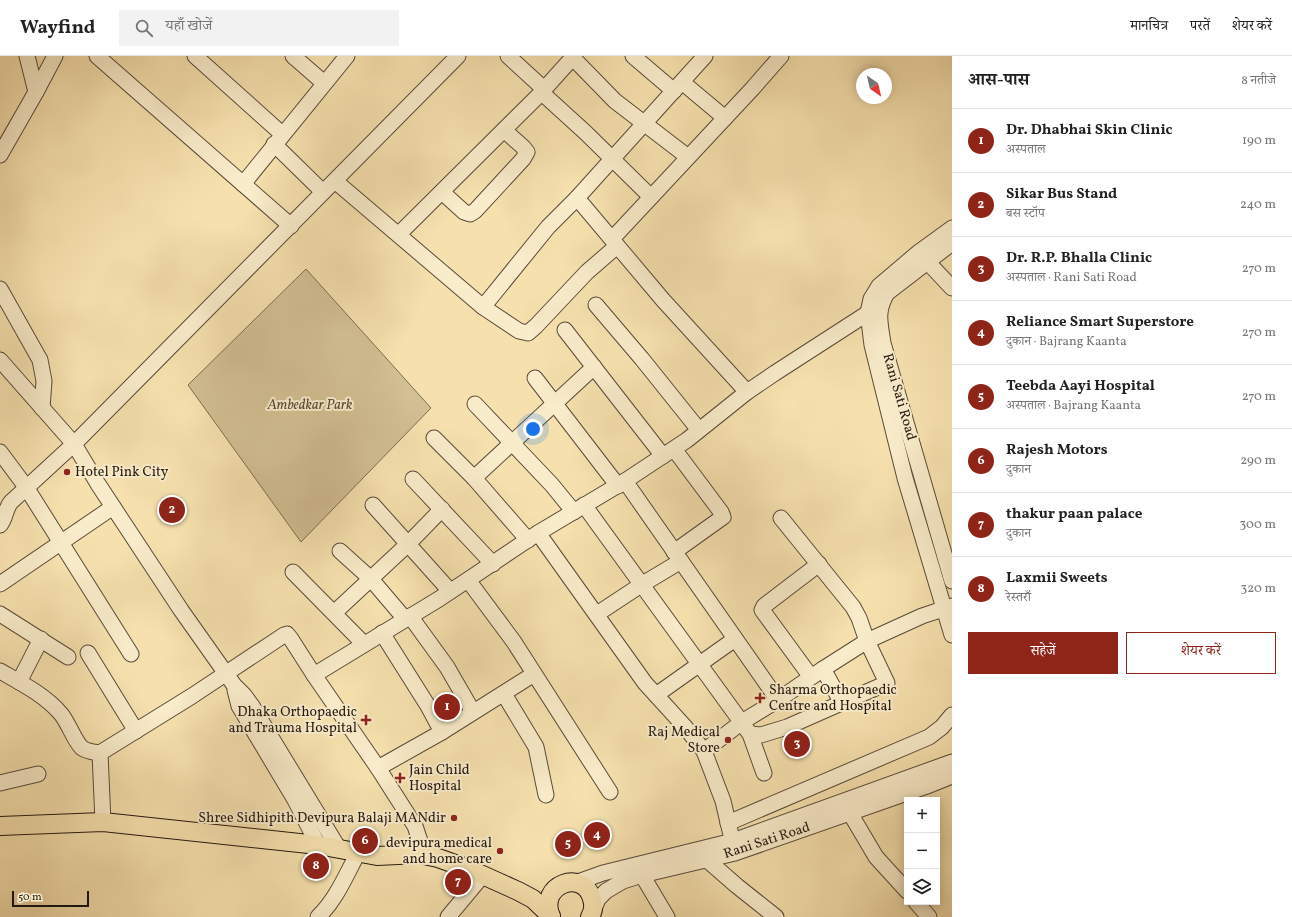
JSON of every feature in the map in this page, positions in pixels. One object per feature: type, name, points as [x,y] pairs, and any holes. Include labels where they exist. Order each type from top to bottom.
[{"type":"main road","points":[[0,826],[103,822],[318,845],[378,856],[419,854],[438,858],[518,891],[533,899],[551,917]]},
{"type":"main road","points":[[518,891],[534,893],[556,888],[564,883],[575,883],[584,886],[591,894],[594,904],[591,915]]},
{"type":"main road","points":[[551,917],[548,906],[550,896],[556,888]]},
{"type":"street","points":[[27,56],[36,92]]},
{"type":"street","points":[[0,155],[55,56]]},
{"type":"street","points":[[97,56],[291,226]]},
{"type":"street","points":[[195,56],[278,139],[324,192]]},
{"type":"street","points":[[293,56],[324,83]]},
{"type":"street","points":[[243,184],[278,139],[347,56]]},
{"type":"street","points":[[0,525],[5,517],[8,506],[26,487],[74,444],[458,56]]},
{"type":"street","points":[[508,56],[651,197]]},
{"type":"street","points":[[633,56],[725,118]]},
{"type":"street","points":[[335,180],[483,307],[519,331],[528,333],[588,272],[615,242],[651,197],[781,56]]},
{"type":"street","points":[[399,234],[504,130],[573,57],[615,101],[688,157]]},
{"type":"street","points":[[483,307],[548,227],[577,198],[678,86],[698,58]]},
{"type":"street","points":[[442,192],[464,212],[470,214],[475,211],[523,159],[527,152],[504,130]]},
{"type":"street","points":[[577,198],[663,300],[748,392]]},
{"type":"street","points":[[952,228],[923,257],[879,286],[871,299],[868,313],[878,344],[905,478],[948,607],[952,635]]},
{"type":"street","name":"Rani Sati Road","points":[[952,243],[923,257],[887,293],[881,303],[879,314],[878,344],[952,581]]},
{"type":"street","points":[[923,257],[952,288]]},
{"type":"street","points":[[1,291],[40,360],[44,381],[42,408]]},
{"type":"street","points":[[596,306],[700,430]]},
{"type":"street","points":[[314,675],[439,599],[533,536],[622,484],[700,430],[748,392],[775,373],[868,313]]},
{"type":"street","points":[[565,330],[594,367],[721,512],[723,517],[678,557],[641,585],[597,614]]},
{"type":"street","points":[[0,360],[74,444],[113,507],[181,610],[230,679],[252,706],[338,849]]},
{"type":"street","points":[[474,478],[594,367]]},
{"type":"street","points":[[535,378],[622,484],[678,557],[778,700]]},
{"type":"street","points":[[475,404],[579,509],[641,585],[746,728],[764,773]]},
{"type":"street","points":[[434,438],[533,536],[597,614],[646,683],[686,728],[704,751],[723,801],[734,847]]},
{"type":"street","points":[[0,452],[26,487],[131,654]]},
{"type":"street","points":[[413,479],[493,564]]},
{"type":"street","points":[[373,505],[450,591]]},
{"type":"street","points":[[0,584],[113,507]]},
{"type":"street","points":[[334,613],[408,544],[442,509]]},
{"type":"street","points":[[746,728],[761,735],[787,727],[887,683],[853,607],[781,518]]},
{"type":"street","points":[[340,551],[371,579],[408,617],[447,668],[473,712]]},
{"type":"street","points":[[819,564],[764,606],[762,610],[842,703]]},
{"type":"street","points":[[293,572],[364,644]]},
{"type":"street","points":[[468,580],[514,642],[610,792]]},
{"type":"street","points":[[704,751],[746,728],[778,700],[867,641],[922,616],[948,607]]},
{"type":"street","points":[[0,614],[68,657]]},
{"type":"street","points":[[382,633],[428,706],[442,732]]},
{"type":"street","points":[[0,671],[54,706],[62,715],[81,748],[88,752],[100,753],[192,696],[230,679],[281,636],[287,634],[378,768],[415,826],[420,841],[419,854]]},
{"type":"street","points":[[19,682],[41,639]]},
{"type":"street","points":[[656,695],[735,639]]},
{"type":"street","points":[[88,653],[136,731]]},
{"type":"street","points":[[378,768],[442,732],[534,674]]},
{"type":"street","points":[[230,679],[239,706],[295,800],[318,845]]},
{"type":"street","points":[[504,694],[536,747],[546,795]]},
{"type":"street","points":[[728,823],[929,738],[942,727],[952,715]]},
{"type":"street","points":[[100,753],[103,822]]},
{"type":"street","points":[[575,883],[603,873],[734,847],[931,771],[951,774]]},
{"type":"street","points":[[0,783],[38,774]]},
{"type":"street","name":"Rani Sati Road","points":[[591,915],[598,899],[606,891],[623,882],[642,875],[706,860],[734,847],[850,813],[951,774]]},
{"type":"street","points":[[850,813],[876,857],[904,889]]},
{"type":"street","points":[[325,914],[358,853]]},
{"type":"street","points":[[706,860],[776,917]]},
{"type":"street","points":[[448,917],[482,875]]},
{"type":"street","points":[[642,875],[667,917]]},
{"type":"street","points":[[919,905],[930,917]]},
{"type":"green space","name":"Ambedkar Park","points":[[306,269],[431,408],[301,542],[188,385]]},
{"type":"place","name":"Hotel Pink City","points":[[67,472]]},
{"type":"place","name":"Sikar Bus Stand","points":[[172,510]]},
{"type":"place","name":"Sharma Orthopaedic Centre and Hospital","points":[[760,698]]},
{"type":"place","name":"Dr. Dhabhai Skin Clinic","points":[[447,707]]},
{"type":"place","name":"Dhaka Orthopaedic and Trauma Hospital","points":[[366,720]]},
{"type":"place","name":"Raj Medical Store","points":[[728,740]]},
{"type":"place","name":"Dr. R.P. Bhalla Clinic","points":[[797,744]]},
{"type":"place","name":"Jain Child Hospital","points":[[400,778]]},
{"type":"place","name":"Shree Sidhipith Devipura Balaji MANdir","points":[[454,818]]},
{"type":"place","name":"Reliance Smart Superstore","points":[[597,835]]},
{"type":"place","name":"Rajesh Motors","points":[[365,841]]},
{"type":"place","name":"Teebda Aayi Hospital","points":[[568,844]]},
{"type":"place","name":"devipura medical and home care","points":[[500,851]]},
{"type":"place","name":"Laxmii Sweets","points":[[316,866]]},
{"type":"place","name":"thakur paan palace","points":[[458,882]]}]
